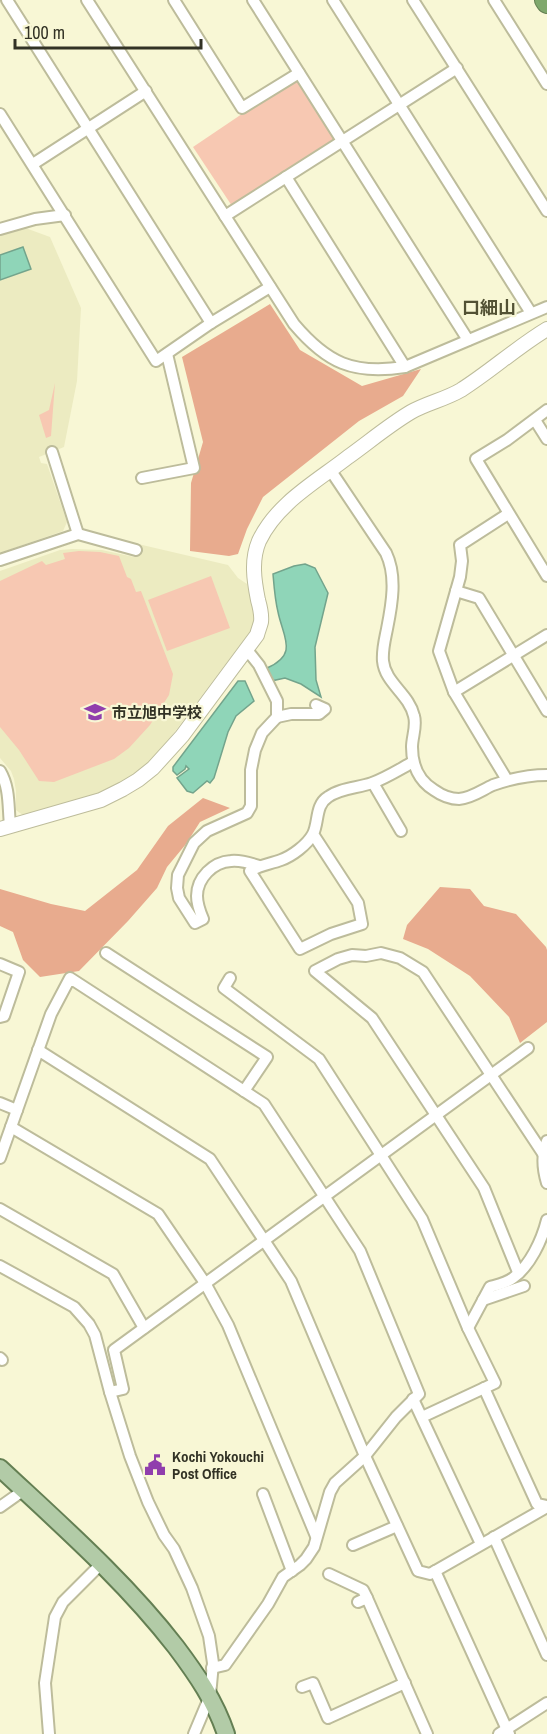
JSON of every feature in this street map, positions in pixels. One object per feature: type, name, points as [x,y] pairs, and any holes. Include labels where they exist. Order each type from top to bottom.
[{"type":"main road","points":[[0,1467],[145,1609],[210,1696],[226,1734]]},
{"type":"street","points":[[7,0],[211,323]]},
{"type":"street","points":[[87,0],[294,324],[310,344],[331,359],[369,370],[405,367],[547,307]]},
{"type":"street","points":[[174,0],[242,108],[299,73]]},
{"type":"street","points":[[253,0],[468,340]]},
{"type":"street","points":[[333,0],[531,313]]},
{"type":"street","points":[[413,0],[547,210]]},
{"type":"street","points":[[494,0],[547,84]]},
{"type":"street","points":[[225,216],[457,68]]},
{"type":"street","points":[[33,164],[146,91]]},
{"type":"street","points":[[0,114],[156,361],[211,323],[270,287]]},
{"type":"street","points":[[286,177],[405,367]]},
{"type":"street","points":[[0,229],[35,219],[65,215]]},
{"type":"street","points":[[0,771],[8,793],[5,827],[101,800],[138,780],[153,768],[182,736],[257,635],[261,623],[261,610],[253,571],[254,557],[272,520],[284,507],[411,412],[455,393],[532,337],[547,329]]},
{"type":"street","points":[[142,478],[194,468],[167,354]]},
{"type":"street","points":[[547,410],[476,459],[547,576]]},
{"type":"street","points":[[535,420],[547,439]]},
{"type":"street","points":[[52,452],[78,534]]},
{"type":"street","points":[[331,471],[391,563],[391,604],[383,646],[383,661],[387,676],[407,699],[414,716],[413,762],[419,776],[427,786],[442,795],[459,799],[475,795],[507,780],[547,775]]},
{"type":"street","points":[[507,780],[454,692],[439,651],[460,577],[462,561],[460,545],[508,514]]},
{"type":"street","points":[[0,560],[78,534],[136,550]]},
{"type":"street","points":[[456,591],[479,598],[547,711]]},
{"type":"street","points":[[454,692],[547,635]]},
{"type":"street","points":[[247,650],[259,665],[277,701],[277,717]]},
{"type":"street","points":[[259,866],[242,861],[229,861],[214,866],[202,877],[197,894],[203,919],[195,923],[179,898],[178,875],[194,843],[207,831],[247,813],[251,806],[251,770],[255,750],[262,733],[277,717],[291,714],[319,714],[325,709],[316,705]]},
{"type":"street","points":[[313,834],[358,903],[362,924],[331,934],[300,949],[250,871],[259,866],[282,860],[313,834],[319,808],[326,798],[334,793],[373,783],[413,762]]},
{"type":"street","points":[[373,783],[401,831]]},
{"type":"street","points":[[106,953],[267,1057],[244,1091]]},
{"type":"street","points":[[518,1272],[484,1188],[372,1018],[315,971],[338,959],[352,955],[366,957],[381,953],[400,958],[423,972],[544,1155]]},
{"type":"street","points":[[0,964],[19,972],[4,1016],[0,1017]]},
{"type":"street","points":[[0,1158],[51,1014],[70,978],[264,1104],[360,1251],[419,1394],[396,1417],[364,1456],[335,1483],[330,1492],[314,1547],[306,1558],[283,1577],[225,1665],[212,1668]]},
{"type":"street","points":[[230,978],[224,988],[319,1059],[422,1219],[468,1328],[495,1383],[422,1417]]},
{"type":"street","points":[[110,1392],[123,1389],[114,1350],[528,1048]]},
{"type":"street","points":[[39,1050],[210,1159],[291,1281],[364,1456],[418,1571],[430,1574],[547,1506]]},
{"type":"street","points":[[0,1103],[16,1110]]},
{"type":"street","points":[[11,1127],[158,1214],[206,1283],[228,1325],[316,1536]]},
{"type":"street","points":[[547,1141],[544,1155],[544,1174],[547,1183]]},
{"type":"street","points":[[0,1209],[113,1274],[144,1328]]},
{"type":"street","points":[[468,1328],[490,1287],[512,1279],[540,1243],[547,1220]]},
{"type":"street","points":[[0,1266],[74,1307],[89,1324],[95,1335],[130,1456],[148,1502],[192,1588],[209,1636],[212,1668],[210,1696],[194,1734]]},
{"type":"street","points":[[483,1300],[524,1286]]},
{"type":"street","points":[[484,1388],[537,1504],[547,1506]]},
{"type":"street","points":[[413,1399],[482,1544]]},
{"type":"street","points":[[0,1508],[24,1490]]},
{"type":"street","points":[[263,1494],[292,1571]]},
{"type":"street","points":[[353,1545],[397,1526]]},
{"type":"street","points":[[494,1537],[547,1655]]},
{"type":"street","points":[[49,1734],[45,1683],[55,1617],[63,1602],[100,1564]]},
{"type":"street","points":[[435,1571],[505,1732],[547,1703]]},
{"type":"street","points":[[329,1574],[363,1590],[362,1600],[405,1683],[427,1734]]},
{"type":"street","points":[[302,1688],[313,1683],[328,1718],[405,1683]]},
{"type":"shaded area","points":[[297,77],[336,138],[232,206],[193,147]]},
{"type":"shaded area","points":[[20,226],[50,237],[81,308],[77,381],[64,447],[39,457],[41,463],[47,464],[67,522],[63,531],[0,553],[0,232]]},
{"type":"shaded area","points":[[23,247],[31,269],[0,280],[0,255]]},
{"type":"shaded area","points":[[270,304],[300,350],[362,386],[421,369],[403,396],[359,421],[263,497],[238,554],[229,556],[190,551],[191,483],[203,442],[182,357]]},
{"type":"shaded area","points":[[55,383],[51,436],[46,438],[39,415],[49,410]]},
{"type":"shaded area","name":"市立旭中学校","points":[[138,544],[228,565],[238,578],[247,584],[255,616],[251,630],[155,758],[129,779],[108,790],[24,816],[16,810],[16,791],[11,771],[0,758],[0,571],[60,550],[102,550],[134,557]]},
{"type":"shaded area","name":"市立旭中学校","points":[[79,551],[119,556],[136,592],[141,591],[173,674],[169,695],[150,725],[129,748],[114,759],[54,782],[39,781],[19,750],[0,727],[0,581],[42,561],[46,565],[65,559],[63,553]]},
{"type":"shaded area","points":[[305,564],[315,568],[328,593],[315,647],[316,680],[321,697],[301,684],[285,678],[271,681],[267,668],[277,663],[286,651],[273,574]]},
{"type":"shaded area","points":[[211,576],[230,628],[167,651],[148,600]]},
{"type":"shaded area","points":[[238,681],[245,681],[254,701],[236,716],[228,732],[214,778],[193,793],[187,791],[177,778],[189,769],[186,766],[177,775],[173,767]]},
{"type":"shaded area","points":[[203,798],[230,808],[200,822],[167,867],[157,888],[79,971],[40,977],[23,960],[13,932],[0,926],[0,889],[85,911],[137,870],[168,826]]},
{"type":"shaded area","points":[[440,887],[470,889],[484,906],[516,914],[546,947],[547,1022],[520,1043],[509,1017],[470,976],[428,949],[403,939],[407,925]]},
{"type":"place","name":"市立旭中学校","points":[[95,712]]},
{"type":"place","name":"Kochi Yokouchi Post Office","points":[[155,1465]]},
{"type":"district","name":"口細山","points":[[489,307]]}]
